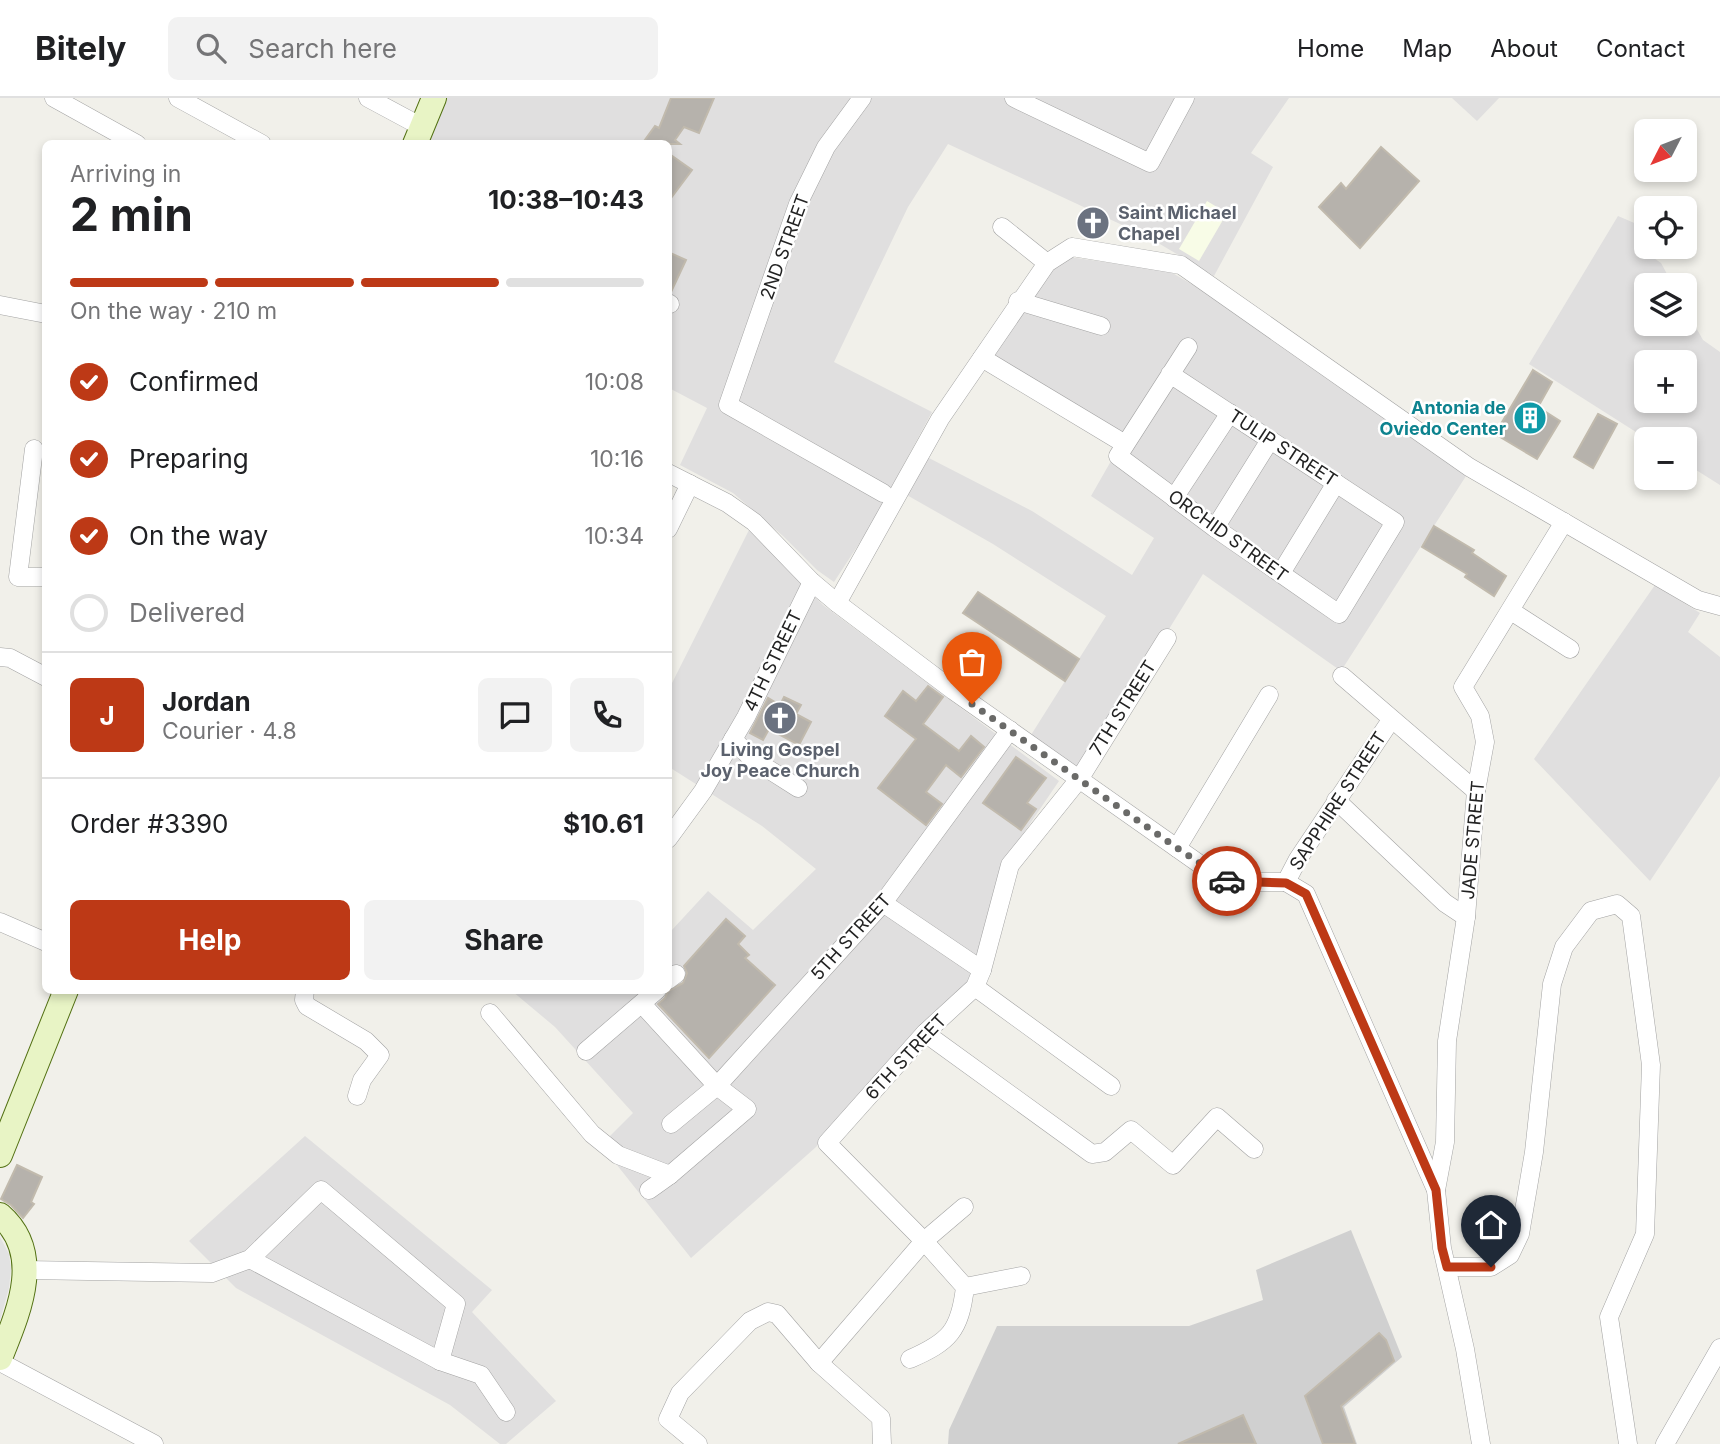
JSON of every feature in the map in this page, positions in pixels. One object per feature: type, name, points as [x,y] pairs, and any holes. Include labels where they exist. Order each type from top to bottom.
[{"type":"main road","points":[[418,135],[434,98]]},
{"type":"main road","points":[[0,1155],[64,994]]},
{"type":"main road","points":[[0,1215],[21,1242],[25,1270],[20,1306],[0,1360]]},
{"type":"street","points":[[54,98],[131,140]]},
{"type":"street","points":[[178,98],[255,140]]},
{"type":"street","points":[[368,98],[418,135]]},
{"type":"street","name":"2ND STREET","points":[[862,98],[826,147],[798,204],[728,405],[883,493]]},
{"type":"street","points":[[1014,98],[1150,163],[1185,98]]},
{"type":"street","points":[[1002,227],[1047,263]]},
{"type":"street","points":[[837,603],[940,419],[1018,301],[1047,263],[1072,247],[1181,265],[1469,467],[1698,600],[1720,607]]},
{"type":"street","points":[[1018,301],[1101,326]]},
{"type":"street","points":[[0,305],[42,313]]},
{"type":"street","points":[[1122,450],[1188,347]]},
{"type":"street","name":"ORCHID STREET","points":[[982,358],[1122,450],[1174,498],[1339,614]]},
{"type":"street","name":"TULIP STREET","points":[[1170,374],[1395,522],[1339,614]]},
{"type":"street","points":[[1174,498],[1230,413]]},
{"type":"street","points":[[1215,528],[1270,440]]},
{"type":"street","points":[[34,449],[18,577],[42,578]]},
{"type":"street","points":[[672,476],[727,502],[754,522],[812,582],[837,603],[1010,730],[1228,882],[1286,883],[1306,894],[1436,1190],[1442,1248],[1465,1349],[1481,1444]]},
{"type":"street","points":[[1281,573],[1336,483]]},
{"type":"street","points":[[672,521],[690,484]]},
{"type":"street","name":"JADE STREET","points":[[1436,1190],[1446,1142],[1447,1041],[1466,917],[1476,791],[1485,743],[1480,716],[1463,687],[1564,522]]},
{"type":"street","name":"4TH STREET","points":[[672,834],[703,791],[746,718],[812,582]]},
{"type":"street","points":[[1511,611],[1570,649]]},
{"type":"street","name":"7TH STREET","points":[[1080,778],[1167,638]]},
{"type":"street","points":[[0,657],[10,658],[42,675]]},
{"type":"street","points":[[1342,676],[1476,791]]},
{"type":"street","points":[[1177,848],[1269,695]]},
{"type":"street","name":"SAPPHIRE STREET","points":[[1286,883],[1298,859],[1336,800],[1391,720]]},
{"type":"street","name":"5TH STREET","points":[[671,1124],[717,1086],[883,902],[1010,730]]},
{"type":"street","points":[[733,740],[751,758],[798,788]]},
{"type":"street","name":"6TH STREET","points":[[965,1287],[924,1241],[827,1143],[925,1033],[975,987],[1010,865],[1080,778]]},
{"type":"street","points":[[1336,800],[1445,903],[1466,917]]},
{"type":"street","points":[[883,902],[982,970]]},
{"type":"street","points":[[1447,1267],[1491,1267],[1510,1255],[1520,1234],[1534,1152],[1552,984],[1564,947],[1591,911],[1618,904],[1631,916],[1651,1065],[1646,1234],[1609,1317],[1628,1444]]},
{"type":"street","points":[[0,922],[42,940]]},
{"type":"street","points":[[975,987],[1111,1086]]},
{"type":"street","points":[[305,994],[307,1006],[366,1041],[380,1055],[362,1080],[357,1096]]},
{"type":"street","points":[[586,1051],[653,994]]},
{"type":"street","points":[[642,1004],[717,1086],[747,1109],[649,1190]]},
{"type":"street","points":[[490,1013],[592,1134],[618,1155],[670,1175]]},
{"type":"street","points":[[925,1033],[1092,1154],[1105,1152],[1131,1130],[1173,1165],[1217,1117],[1254,1149]]},
{"type":"street","points":[[25,1270],[212,1273],[250,1259],[321,1190],[456,1304],[440,1361]]},
{"type":"street","points":[[820,1363],[924,1241],[964,1207]]},
{"type":"street","points":[[250,1259],[440,1361],[481,1375],[506,1412]]},
{"type":"street","points":[[910,1359],[936,1348],[947,1338],[963,1308],[965,1287],[1021,1276]]},
{"type":"street","points":[[698,1444],[668,1419],[681,1393],[750,1321],[768,1312],[777,1314],[820,1363],[881,1418],[882,1444]]},
{"type":"street","points":[[1665,1444],[1720,1348]]},
{"type":"street","points":[[0,1360],[154,1444]]},
{"type":"shaded area","points":[[447,98],[1289,98],[1251,153],[1273,167],[1214,276],[1148,237],[948,144],[908,207],[834,362],[932,412],[870,527],[834,582],[817,570],[733,493],[680,465],[707,408],[672,390],[672,140],[429,140]]},
{"type":"shaded area","points":[[1452,98],[1499,98],[1477,121]]},
{"type":"shaded area","points":[[1207,201],[1227,213],[1199,261],[1179,249]]},
{"type":"shaded area","points":[[1618,216],[1634,223],[1634,259],[1655,259],[1666,273],[1634,273],[1634,336],[1697,336],[1697,329],[1703,340],[1720,352],[1720,485],[1697,471],[1697,427],[1634,427],[1634,431],[1529,364]]},
{"type":"shaded area","points":[[1062,256],[1169,271],[1231,307],[1466,476],[1341,671],[1203,574],[1082,770],[1031,735],[1106,616],[993,544],[905,494],[925,456],[1032,511],[1132,575],[1154,538],[1091,496],[1119,447],[984,368]]},
{"type":"shaded area","points":[[749,530],[823,605],[1059,781],[1004,862],[971,982],[919,1029],[816,1147],[691,1258],[601,1145],[633,1113],[555,1027],[516,994],[672,994],[672,930],[708,891],[753,930],[816,869],[762,826],[672,769],[672,683]]},
{"type":"shaded area","points":[[1655,585],[1700,613],[1688,632],[1720,657],[1720,776],[1650,881],[1534,759]]},
{"type":"shaded area","points":[[305,1136],[492,1290],[472,1312],[556,1401],[506,1444],[500,1444],[450,1405],[236,1288],[189,1241]]},
{"type":"shaded area","points":[[1351,1230],[1402,1357],[1344,1407],[1357,1444],[948,1444],[949,1430],[997,1326],[1189,1326],[1263,1300],[1256,1270]]},
{"type":"shaded area","points":[[0,1237],[9,1254],[11,1269],[0,1320]]},
{"type":"building","points":[[671,98],[714,98],[699,133],[684,127],[675,140],[680,144],[672,144],[672,140],[645,140],[655,126],[659,128]]},
{"type":"building","points":[[1381,147],[1419,181],[1360,248],[1319,207],[1341,183],[1346,189]]},
{"type":"building","points":[[672,156],[692,170],[672,197]]},
{"type":"building","points":[[672,254],[686,260],[672,290]]},
{"type":"building","name":"Antonia de Oviedo Center","points":[[1533,370],[1552,382],[1538,407],[1560,421],[1537,459],[1495,434]]},
{"type":"building","points":[[1598,414],[1617,424],[1593,468],[1574,457]]},
{"type":"building","points":[[1434,526],[1474,550],[1472,553],[1506,576],[1494,596],[1465,577],[1467,574],[1422,547]]},
{"type":"building","points":[[978,592],[1079,659],[1065,681],[963,613]]},
{"type":"building","points":[[928,686],[943,697],[923,724],[959,751],[971,736],[984,747],[961,777],[946,765],[926,792],[942,804],[926,825],[878,788],[916,739],[885,716],[903,691],[916,701]]},
{"type":"building","name":"Living Gospel Joy Peace Church","points":[[784,697],[801,705],[796,714],[811,722],[799,745],[769,729],[763,740],[750,733],[768,698],[780,705]]},
{"type":"building","points":[[1016,757],[1046,778],[1027,803],[1036,809],[1021,830],[983,803]]},
{"type":"building","points":[[726,919],[745,936],[738,944],[749,955],[745,958],[775,985],[709,1058],[658,1004],[667,994],[672,994],[672,989],[683,983],[687,973],[684,966]]},
{"type":"building","points":[[17,1165],[42,1177],[31,1202],[34,1204],[23,1218],[1,1199]]},
{"type":"building","points":[[1379,1333],[1386,1340],[1394,1361],[1341,1406],[1355,1444],[1323,1444],[1305,1396]]},
{"type":"building","points":[[1243,1415],[1256,1444],[1178,1444]]},
{"type":"way so far","points":[[972,704],[1217,877],[1227,881]]},
{"type":"place","name":"Saint Michael Chapel","points":[[1093,223]]},
{"type":"place","name":"Antonia de Oviedo Center","points":[[1530,418]]},
{"type":"place","name":"Living Gospel Joy Peace Church","points":[[780,718]]},
{"type":"route","points":[[1227,881],[1286,883],[1306,894],[1436,1190],[1442,1248],[1447,1267],[1491,1267]]}]
